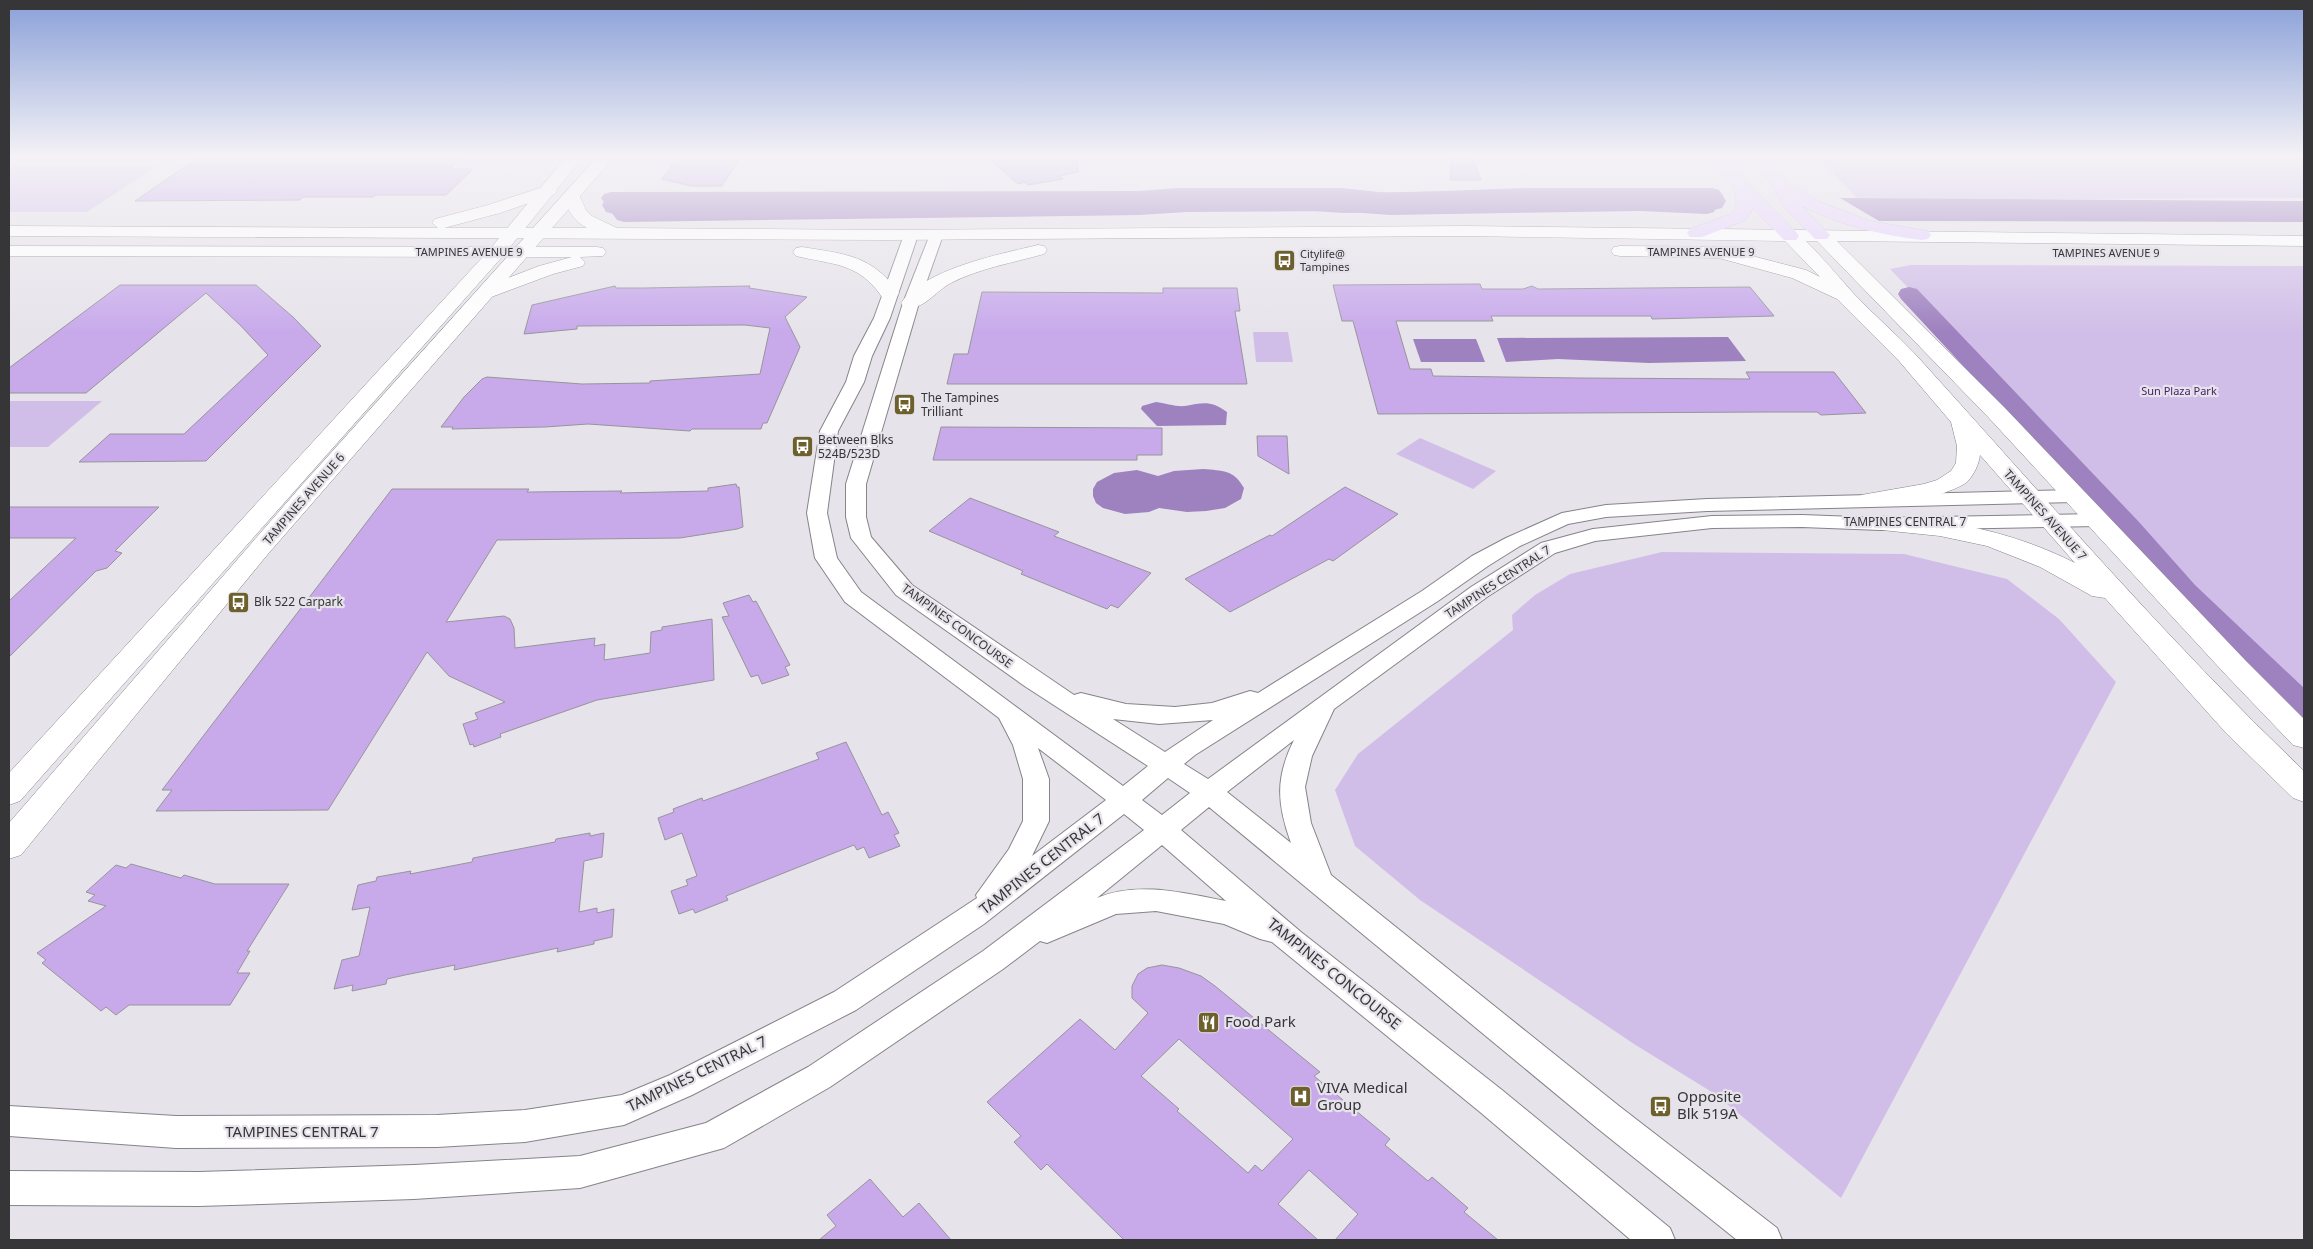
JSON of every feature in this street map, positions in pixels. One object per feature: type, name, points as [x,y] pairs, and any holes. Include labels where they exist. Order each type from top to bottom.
[{"type":"main road","points":[[388,232],[470,215]]},
{"type":"main road","name":"TAMPINES AVENUE 6","points":[[9,846],[144,683],[407,379],[486,293],[534,215]]},
{"type":"main road","name":"TAMPINES AVENUE 6","points":[[518,243],[539,233],[555,215]]},
{"type":"main road","points":[[579,215],[594,226],[617,234]]},
{"type":"main road","points":[[1696,233],[1740,215]]},
{"type":"main road","points":[[1770,215],[1790,236]]},
{"type":"main road","points":[[1802,215],[1996,412],[2236,668],[2304,737]]},
{"type":"main road","name":"TAMPINES AVENUE 9","points":[[1838,215],[1877,228],[1922,235]]},
{"type":"main road","name":"TAMPINES AVENUE 9","points":[[9,230],[388,232],[518,243],[802,252],[908,243]]},
{"type":"main road","name":"TAMPINES AVENUE 9","points":[[539,233],[908,243],[1222,231],[1696,233],[1790,236],[1922,235],[2304,241]]},
{"type":"main road","name":"TAMPINES AVENUE 7","points":[[1790,236],[1808,252],[1846,298],[1906,357],[2050,521],[2207,694],[2304,790]]},
{"type":"main road","name":"TAMPINES AVENUE 9","points":[[9,250],[496,252],[518,243]]},
{"type":"main road","points":[[933,243],[1038,250],[1317,250]]},
{"type":"main road","points":[[911,303],[942,280],[962,271],[1038,250]]},
{"type":"main road","name":"TAMPINES AVENUE 9","points":[[1600,251],[2304,254]]},
{"type":"main road","name":"TAMPINES AVENUE 6","points":[[9,793],[496,252]]},
{"type":"main road","points":[[802,252],[860,265],[882,281],[889,293]]},
{"type":"main road","points":[[486,293],[546,270],[615,253]]},
{"type":"main road","points":[[1718,253],[1799,274],[1846,298]]},
{"type":"main road","points":[[1870,500],[1928,490],[1943,486],[1960,478],[1966,472],[1970,447],[1970,440],[1962,421]]},
{"type":"main road","points":[[1881,524],[1918,524],[2014,545],[2063,567],[2134,614]]},
{"type":"street","name":"TAMPINES CONCOURSE","points":[[908,243],[889,293],[882,318],[862,356],[855,382],[829,430],[816,513],[826,558],[852,597],[1007,711],[1162,829],[1291,940],[1491,1100],[1658,1240]]},
{"type":"street","name":"TAMPINES CONCOURSE","points":[[933,243],[911,303],[856,484],[856,517],[861,538],[904,590],[1034,681],[1209,792],[1322,886],[1765,1240]]},
{"type":"street","name":"TAMPINES CENTRAL 7","points":[[9,1121],[176,1132],[437,1131],[525,1126],[624,1110],[681,1085],[845,1001],[974,916],[1124,801],[1167,764],[1278,690],[1430,596],[1504,547],[1562,519],[1606,511],[1708,505],[2074,496]]},
{"type":"street","name":"TAMPINES CENTRAL 7","points":[[9,1188],[209,1189],[414,1182],[580,1172],[712,1137],[820,1078],[1009,948],[1092,886],[1209,792],[1325,704],[1479,592],[1548,548],[1593,535],[1712,522],[1802,521],[1881,524],[2097,520]]},
{"type":"street","name":"TAMPINES CENTRAL 7","points":[[1034,681],[1090,705],[1127,714],[1207,713],[1278,690]]},
{"type":"street","name":"TAMPINES CONCOURSE","points":[[1322,886],[1299,830],[1292,788],[1302,750],[1325,704]]},
{"type":"street","name":"TAMPINES CONCOURSE","points":[[974,916],[1019,856],[1036,821],[1036,778],[1025,745],[1007,711]]},
{"type":"street","name":"TAMPINES CENTRAL 7","points":[[1009,948],[1114,903],[1156,900],[1228,913],[1291,940]]},
{"type":"green space","name":"Sun Plaza Park","points":[[1911,265],[2304,266],[2304,699],[1890,269]]},
{"type":"green space","points":[[1253,332],[1288,332],[1293,362],[1256,362]]},
{"type":"green space","points":[[9,401],[102,401],[48,447],[9,447]]},
{"type":"green space","points":[[1420,438],[1496,471],[1473,489],[1396,454]]},
{"type":"green space","points":[[1662,552],[1904,554],[2007,579],[2059,619],[2116,682],[1841,1198],[1715,1094],[1634,1044],[1420,900],[1355,846],[1335,790],[1358,754],[1513,630],[1512,615],[1535,595],[1570,574]]},
{"type":"shaded area","points":[[1869,215],[2304,215],[2304,222],[1879,221]]},
{"type":"shaded area","points":[[1728,337],[1746,361],[1649,363],[1558,359],[1506,362],[1497,338]]},
{"type":"shaded area","points":[[1413,339],[1476,339],[1485,362],[1421,362]]},
{"type":"shaded area","points":[[1156,402],[1182,406],[1202,403],[1211,404],[1227,412],[1226,425],[1157,426],[1141,409],[1142,406]]},
{"type":"shaded area","points":[[1203,469],[1227,472],[1236,477],[1244,488],[1241,499],[1225,508],[1206,511],[1187,512],[1159,508],[1149,512],[1125,514],[1103,508],[1096,503],[1093,496],[1093,489],[1097,482],[1114,473],[1137,470],[1158,476],[1174,471]]},
{"type":"building","points":[[1480,284],[1482,289],[1523,289],[1532,286],[1538,289],[1750,287],[1774,316],[1652,319],[1651,316],[1491,316],[1493,321],[1396,321],[1410,369],[1431,369],[1433,376],[1578,378],[1750,379],[1746,372],[1834,372],[1866,413],[1821,415],[1817,412],[1378,414],[1353,321],[1342,321],[1333,285]]},
{"type":"building","points":[[120,285],[256,285],[293,317],[321,346],[206,461],[79,462],[110,434],[184,434],[268,355],[206,293],[86,393],[9,393],[9,368]]},
{"type":"building","points":[[615,286],[616,288],[644,288],[750,286],[749,288],[807,297],[785,317],[800,347],[767,423],[763,423],[761,429],[692,429],[690,431],[588,424],[452,429],[453,427],[441,427],[464,397],[482,379],[487,377],[582,384],[650,383],[650,381],[760,374],[770,328],[745,325],[577,326],[577,329],[524,334],[532,305]]},
{"type":"building","points":[[1163,288],[1237,288],[1240,311],[1235,311],[1247,384],[947,384],[954,354],[968,354],[982,292],[1163,293]]},
{"type":"building","points":[[941,427],[1162,428],[1162,455],[1137,455],[1137,460],[933,460]]},
{"type":"building","points":[[1257,436],[1287,436],[1289,474],[1258,456]]},
{"type":"building","points":[[736,484],[739,487],[743,527],[737,529],[680,538],[497,540],[446,622],[504,616],[510,619],[514,628],[515,648],[595,638],[594,646],[605,644],[604,660],[650,653],[651,632],[662,630],[662,627],[712,619],[714,680],[597,700],[500,734],[501,737],[474,747],[473,744],[470,745],[463,724],[478,719],[475,713],[505,702],[449,676],[427,652],[328,810],[156,811],[172,790],[162,790],[392,489],[529,489],[527,492],[622,491],[620,493],[708,491],[708,488]]},
{"type":"building","points":[[1345,487],[1398,514],[1333,561],[1329,559],[1230,612],[1185,579],[1270,535],[1272,536]]},
{"type":"building","points":[[970,498],[1059,532],[1054,536],[1151,573],[1118,608],[1111,605],[1107,609],[1021,574],[1023,571],[929,531]]},
{"type":"building","points":[[9,507],[159,507],[115,551],[122,553],[107,568],[96,571],[9,657],[9,601],[76,538],[9,538]]},
{"type":"building","points":[[749,595],[753,602],[756,601],[790,665],[785,667],[789,675],[762,684],[758,675],[751,677],[722,617],[729,616],[723,603]]},
{"type":"building","points":[[846,742],[882,815],[888,812],[899,833],[894,835],[900,846],[869,858],[864,847],[857,850],[854,845],[726,896],[728,900],[695,913],[693,909],[679,914],[671,891],[688,885],[686,880],[697,876],[682,833],[665,840],[658,818],[674,812],[673,809],[702,798],[703,801],[819,759],[816,753]]},
{"type":"building","points":[[590,833],[590,836],[604,833],[602,857],[584,861],[579,912],[597,908],[597,913],[614,909],[612,937],[594,941],[594,944],[557,952],[558,948],[454,970],[455,965],[405,975],[387,979],[386,984],[352,991],[353,985],[334,989],[342,960],[359,956],[370,907],[352,910],[358,885],[376,881],[377,877],[411,871],[410,874],[472,862],[473,858]]},
{"type":"building","points":[[131,864],[181,878],[184,875],[215,884],[289,884],[247,951],[250,951],[237,973],[250,973],[230,1005],[129,1005],[116,1015],[106,1007],[101,1011],[42,963],[46,960],[37,953],[106,906],[88,901],[95,895],[86,892],[116,865],[126,868]]},
{"type":"building","points":[[1162,965],[1179,968],[1201,976],[1215,986],[1320,1072],[1314,1076],[1390,1139],[1385,1145],[1428,1181],[1432,1177],[1468,1208],[1464,1212],[1498,1240],[1335,1240],[1358,1214],[1309,1170],[1278,1204],[1318,1240],[1124,1240],[1047,1164],[1041,1170],[1014,1142],[1021,1136],[987,1102],[1080,1019],[1115,1050],[1148,1013],[1132,998],[1132,986],[1138,974],[1147,968]],"holes":[[[1179,1039],[1293,1139],[1262,1171],[1255,1165],[1248,1173],[1177,1111],[1179,1109],[1141,1076]]]},
{"type":"building","points":[[870,1179],[903,1217],[919,1203],[951,1240],[819,1240],[836,1226],[827,1215]]},
{"type":"waterway","points":[[623,215],[676,215]]},
{"type":"waterway","points":[[1909,294],[2129,528],[2184,592],[2304,707]]},
{"type":"place","name":"Citylife@ Tampines","points":[[1284,260]]},
{"type":"place","name":"The Tampines Trilliant","points":[[905,405]]},
{"type":"place","name":"Between Blks 524B/523D","points":[[802,447]]},
{"type":"place","name":"Blk 522 Carpark","points":[[238,602]]},
{"type":"place","name":"Food Park","points":[[1209,1022]]},
{"type":"place","name":"VIVA Medical Group","points":[[1301,1097]]},
{"type":"place","name":"Opposite Blk 519A","points":[[1661,1106]]}]
